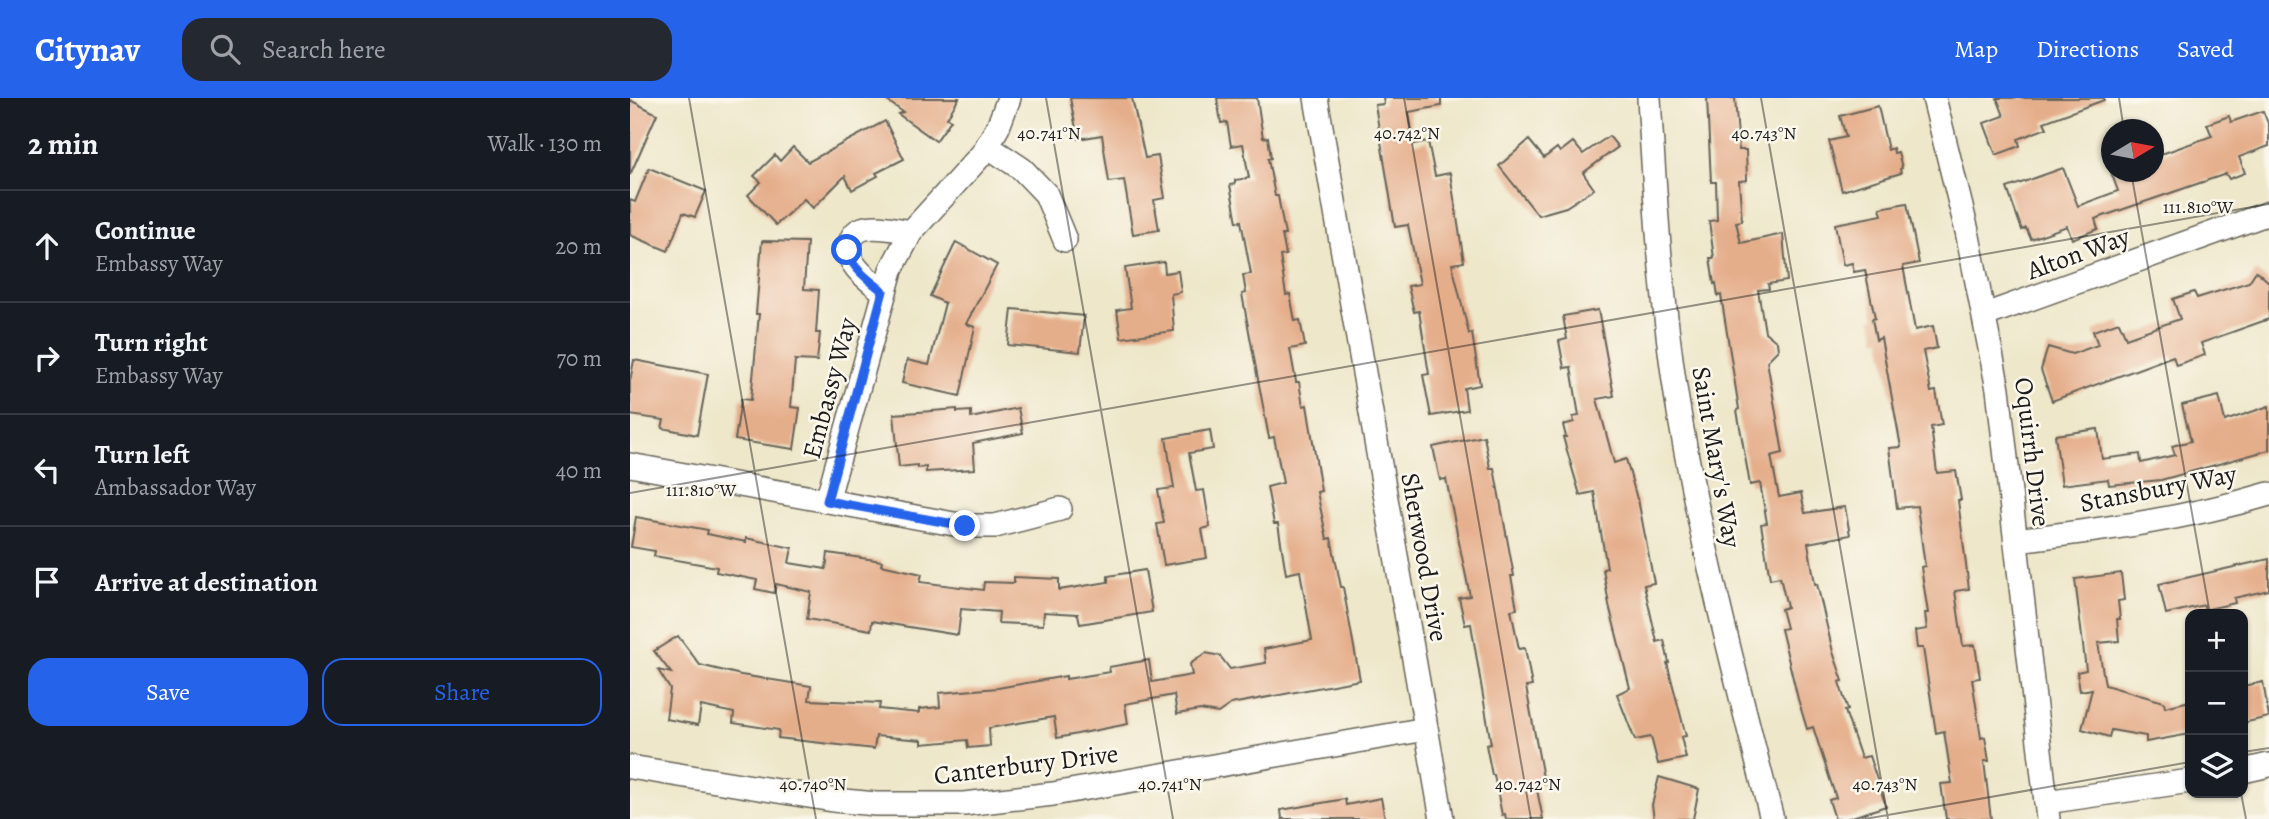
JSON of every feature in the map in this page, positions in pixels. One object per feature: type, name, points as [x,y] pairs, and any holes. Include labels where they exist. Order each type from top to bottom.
[{"type":"street","name":"Embassy Way","points":[[827,501],[883,291],[895,260],[911,232],[987,146],[1009,98]]},
{"type":"street","name":"Sherwood Drive","points":[[1316,98],[1442,819]]},
{"type":"street","name":"Saint Mary's Way","points":[[1649,98],[1657,242],[1682,428],[1715,595],[1772,819]]},
{"type":"street","name":"Oquirrh Drive","points":[[1934,98],[1968,231],[1998,389],[2047,810]]},
{"type":"street","points":[[987,146],[1022,169],[1046,194],[1065,240]]},
{"type":"street","name":"Alton Way","points":[[1985,315],[2269,214]]},
{"type":"street","name":"Embassy Way","points":[[883,291],[853,262],[847,250],[849,244],[854,234],[864,228],[911,232]]},
{"type":"street","points":[[630,465],[965,526],[1002,524],[1060,509]]},
{"type":"street","name":"Stansbury Way","points":[[2016,540],[2156,522],[2269,494]]},
{"type":"street","name":"Canterbury Drive","points":[[630,767],[834,800],[876,804],[964,804],[1053,794],[1426,729]]},
{"type":"street","points":[[2248,770],[2269,765]]},
{"type":"street","points":[[2047,810],[2185,782]]},
{"type":"building","points":[[883,98],[959,98],[947,118],[951,120],[936,141],[898,114],[903,112]]},
{"type":"building","points":[[1070,98],[1132,98],[1145,158],[1158,156],[1165,198],[1154,200],[1159,230],[1133,234],[1124,180],[1109,182],[1102,135],[1078,139]]},
{"type":"building","points":[[1217,98],[1257,98],[1263,138],[1268,137],[1271,158],[1268,159],[1285,235],[1282,235],[1286,255],[1280,256],[1286,295],[1290,294],[1295,321],[1300,320],[1305,346],[1290,349],[1303,406],[1307,405],[1321,491],[1317,492],[1327,539],[1331,538],[1343,587],[1360,680],[1231,704],[1218,713],[1200,710],[1177,714],[1174,695],[1125,704],[1128,724],[1057,738],[1054,717],[989,728],[990,746],[968,748],[967,740],[922,744],[922,740],[876,736],[874,749],[778,738],[779,730],[733,723],[734,713],[701,706],[698,725],[666,719],[670,689],[658,670],[671,673],[654,651],[678,636],[700,665],[741,675],[811,686],[809,700],[880,703],[879,709],[919,713],[919,709],[940,707],[939,693],[998,688],[1066,676],[1066,679],[1110,672],[1109,667],[1149,660],[1152,682],[1192,675],[1190,664],[1206,653],[1220,656],[1230,669],[1266,663],[1264,649],[1312,640],[1300,571],[1286,574],[1278,524],[1274,524],[1267,487],[1283,483],[1274,437],[1269,438],[1242,294],[1246,293],[1243,275],[1251,274],[1241,221],[1237,222],[1230,185],[1235,184],[1235,180],[1249,178],[1243,144],[1231,146],[1227,122],[1221,123]]},
{"type":"building","points":[[1383,98],[1441,98],[1441,106],[1409,112],[1414,144],[1428,141],[1435,176],[1450,173],[1464,262],[1452,264],[1469,334],[1472,333],[1480,385],[1464,388],[1467,410],[1431,416],[1423,375],[1429,374],[1419,311],[1414,312],[1408,286],[1420,284],[1408,225],[1395,227],[1375,105],[1384,104]]},
{"type":"building","points":[[1707,98],[1735,98],[1739,150],[1746,150],[1747,180],[1739,181],[1742,221],[1736,222],[1741,243],[1783,234],[1787,281],[1768,284],[1769,289],[1758,290],[1765,332],[1777,342],[1778,350],[1767,361],[1783,453],[1771,456],[1779,497],[1801,493],[1805,513],[1845,507],[1850,535],[1808,543],[1815,584],[1843,681],[1839,682],[1848,710],[1845,711],[1861,758],[1869,756],[1886,806],[1846,819],[1835,819],[1829,800],[1836,798],[1813,727],[1807,729],[1798,699],[1781,629],[1786,628],[1781,609],[1787,607],[1780,577],[1770,579],[1761,524],[1767,523],[1760,483],[1750,485],[1721,295],[1718,296],[1716,283],[1714,284],[1710,258],[1714,258],[1709,221],[1717,220],[1716,182],[1711,182]]},
{"type":"building","points":[[1997,98],[2104,100],[2044,122],[2047,128],[2018,139],[2020,146],[1996,155],[1984,123],[2004,116]]},
{"type":"building","points":[[630,100],[657,114],[630,175]]},
{"type":"building","points":[[1878,106],[1888,150],[1893,148],[1894,153],[1898,152],[1901,173],[1842,191],[1829,141],[1846,137],[1840,116]]},
{"type":"building","points":[[2263,111],[2269,126],[2269,146],[2239,157],[2245,173],[2229,179],[2226,174],[2095,219],[2098,229],[2072,239],[2067,226],[2031,239],[2026,228],[2022,230],[2007,188],[2063,168],[2078,206],[2118,191],[2115,182],[2164,182],[2164,153],[2212,136],[2207,124],[2229,116],[2231,122]]},
{"type":"building","points":[[885,121],[904,159],[876,173],[878,176],[852,190],[845,176],[813,208],[804,199],[776,225],[748,195],[761,182],[754,176],[775,155],[780,161],[793,147],[808,162]]},
{"type":"building","points":[[1609,136],[1618,147],[1583,173],[1594,189],[1566,207],[1538,215],[1499,166],[1529,140],[1544,158],[1557,148],[1560,152],[1573,142],[1583,154]]},
{"type":"building","points":[[649,168],[706,191],[695,217],[683,213],[668,251],[630,235],[630,200],[635,202]]},
{"type":"building","points":[[1907,203],[1919,263],[1903,266],[1915,330],[1933,326],[1937,348],[1923,351],[1931,392],[1936,391],[1942,425],[1931,427],[1937,473],[1956,471],[1961,500],[1958,500],[1969,589],[1955,591],[1963,646],[1975,645],[1980,678],[1972,679],[1981,738],[1985,737],[1989,761],[1984,761],[1991,819],[1946,819],[1941,784],[1952,783],[1944,731],[1936,733],[1923,648],[1917,648],[1915,631],[1927,629],[1925,613],[1928,613],[1921,567],[1925,566],[1917,506],[1897,508],[1889,448],[1901,447],[1881,338],[1876,340],[1872,319],[1875,318],[1865,270],[1854,272],[1852,263],[1843,265],[1835,224],[1882,215],[1880,208]]},
{"type":"building","points":[[762,241],[807,242],[804,289],[819,290],[816,333],[820,333],[817,361],[795,360],[791,407],[800,408],[794,449],[735,440],[741,399],[751,400]]},
{"type":"building","points":[[956,242],[997,265],[966,324],[975,327],[960,396],[902,383],[907,360],[929,365],[945,303],[930,296]]},
{"type":"building","points":[[1164,262],[1165,273],[1178,271],[1181,292],[1171,294],[1174,331],[1121,338],[1117,310],[1131,308],[1125,268]]},
{"type":"building","points":[[2256,271],[2269,282],[2269,319],[2201,343],[2205,355],[2176,365],[2173,356],[2052,401],[2041,370],[2048,347],[2072,354],[2098,345],[2093,331],[2119,322],[2126,338],[2180,319],[2173,299],[2194,292],[2197,298],[2249,282]]},
{"type":"building","points":[[1012,309],[1084,316],[1080,352],[1008,345]]},
{"type":"building","points":[[1598,310],[1614,396],[1597,399],[1614,463],[1626,459],[1638,499],[1654,583],[1644,585],[1657,642],[1664,640],[1667,663],[1686,736],[1681,737],[1686,758],[1658,764],[1651,737],[1635,740],[1617,694],[1630,688],[1609,605],[1603,569],[1607,568],[1594,492],[1580,495],[1563,437],[1566,437],[1563,425],[1574,422],[1573,417],[1579,416],[1571,367],[1564,368],[1559,341],[1567,339],[1563,316]]},
{"type":"building","points":[[634,360],[708,374],[697,435],[662,428],[664,420],[630,415],[630,381]]},
{"type":"building","points":[[2219,396],[2225,421],[2269,406],[2269,450],[2161,480],[2109,485],[2108,479],[2062,485],[2055,435],[2098,429],[2102,459],[2140,454],[2141,463],[2175,455],[2172,446],[2191,441],[2182,405]]},
{"type":"building","points":[[1018,408],[1023,433],[973,443],[975,469],[926,472],[926,467],[917,468],[917,465],[899,467],[894,414],[957,409],[957,412],[971,411],[971,418]]},
{"type":"building","points":[[1210,430],[1213,449],[1189,453],[1196,491],[1204,490],[1210,527],[1202,529],[1207,558],[1164,565],[1157,524],[1164,523],[1158,490],[1174,488],[1166,438]]},
{"type":"building","points":[[1484,436],[1490,468],[1494,468],[1514,576],[1511,576],[1517,609],[1511,610],[1519,649],[1525,648],[1532,686],[1526,687],[1544,783],[1536,785],[1543,819],[1506,819],[1505,814],[1502,815],[1486,745],[1491,744],[1471,624],[1465,625],[1459,598],[1470,596],[1446,479],[1440,480],[1433,447]]},
{"type":"building","points":[[636,517],[708,530],[707,534],[746,542],[746,538],[792,548],[789,563],[826,569],[828,553],[882,561],[881,565],[922,574],[920,582],[983,590],[984,582],[1014,583],[1014,577],[1059,579],[1059,590],[1108,582],[1108,576],[1145,570],[1152,612],[1080,624],[1078,614],[1044,612],[1043,625],[998,623],[999,612],[961,609],[958,635],[872,621],[871,630],[807,619],[811,592],[776,584],[774,593],[755,589],[757,580],[716,572],[717,567],[654,556],[655,551],[631,547]]},
{"type":"building","points":[[2269,559],[2269,590],[2234,598],[2235,603],[2208,609],[2204,609],[2204,605],[2166,614],[2159,584]]},
{"type":"building","points":[[2121,573],[2124,600],[2118,601],[2119,641],[2098,643],[2105,685],[2164,702],[2165,707],[2185,702],[2185,735],[2146,742],[2146,736],[2111,730],[2109,737],[2082,729],[2092,689],[2080,691],[2077,672],[2086,670],[2075,579]]},
{"type":"building","points":[[2263,682],[2269,717],[2248,722],[2248,685]]},
{"type":"building","points":[[1659,777],[1699,789],[1693,819],[1654,819],[1652,805]]},
{"type":"building","points":[[1381,798],[1385,819],[1282,819],[1281,810],[1345,799],[1346,805]]},
{"type":"route","points":[[847,250],[853,262],[883,291],[827,501],[965,526]]}]
